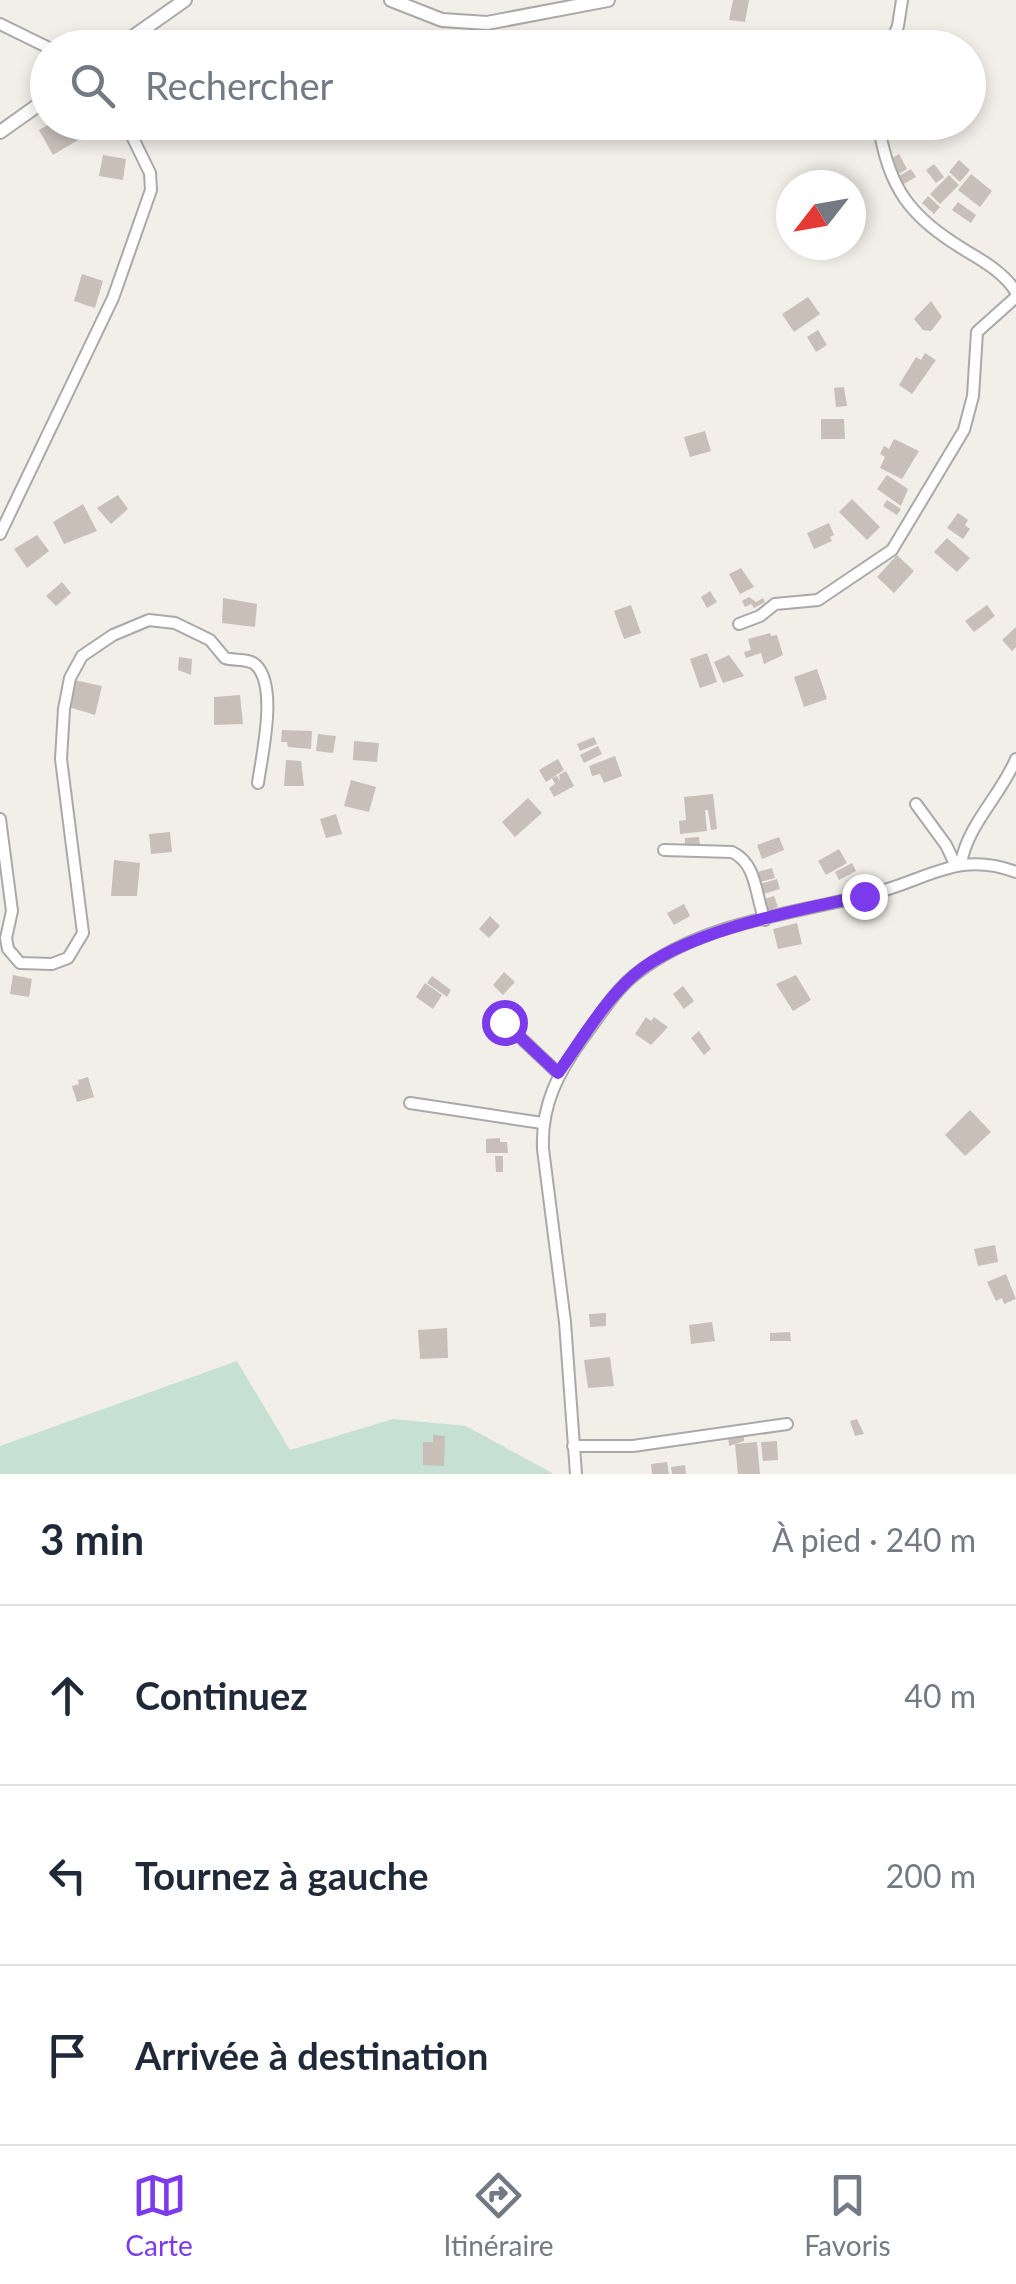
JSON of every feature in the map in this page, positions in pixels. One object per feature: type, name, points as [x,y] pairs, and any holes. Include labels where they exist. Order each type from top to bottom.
[{"type":"street","points":[[139,30],[185,0]]},
{"type":"street","points":[[390,0],[442,20],[486,23],[608,0]]},
{"type":"street","points":[[896,30],[902,0]]},
{"type":"street","points":[[0,24],[30,39]]},
{"type":"street","points":[[0,132],[30,111]]},
{"type":"street","points":[[0,534],[114,298],[151,190],[150,174],[134,140]]},
{"type":"street","points":[[739,624],[776,604],[818,600],[892,550],[964,430],[973,396],[978,332],[1016,294],[987,264],[914,214],[893,183],[882,140]]},
{"type":"street","points":[[0,819],[12,911],[6,938],[8,950],[20,962],[52,964],[68,958],[83,933],[61,759],[70,678],[82,656],[113,634],[149,620],[176,623],[210,640],[225,658],[257,666],[265,685],[267,716],[258,782]]},
{"type":"street","points":[[958,863],[978,824],[1006,784],[1016,759]]},
{"type":"street","points":[[916,804],[958,863]]},
{"type":"street","points":[[664,850],[739,855],[752,873],[765,920]]},
{"type":"street","points":[[576,1474],[565,1322],[542,1123],[558,1073],[633,976],[665,954],[699,938],[896,888],[958,863],[994,864],[1016,872]]},
{"type":"street","points":[[504,1022],[558,1073]]},
{"type":"street","points":[[410,1104],[542,1123]]},
{"type":"street","points":[[573,1446],[633,1446],[758,1425],[788,1424]]},
{"type":"green space","points":[[237,1361],[290,1450],[393,1419],[466,1426],[554,1474],[0,1474],[0,1446]]},
{"type":"building","points":[[733,0],[749,0],[745,22],[729,20]]},
{"type":"building","points":[[45,140],[78,140],[53,155]]},
{"type":"building","points":[[899,154],[907,169],[897,175],[889,160]]},
{"type":"building","points":[[103,155],[126,159],[123,180],[99,176]]},
{"type":"building","points":[[959,160],[970,170],[960,182],[949,172]]},
{"type":"building","points":[[934,164],[944,177],[936,183],[926,170]]},
{"type":"building","points":[[911,169],[916,177],[902,185],[897,177]]},
{"type":"building","points":[[971,174],[992,191],[980,207],[958,190]]},
{"type":"building","points":[[949,175],[959,185],[940,204],[930,194]]},
{"type":"building","points":[[928,196],[940,207],[934,214],[922,203]]},
{"type":"building","points":[[958,202],[976,215],[971,223],[952,210]]},
{"type":"building","points":[[82,274],[103,281],[95,308],[74,301]]},
{"type":"building","points":[[808,297],[820,314],[794,332],[782,314]]},
{"type":"building","points":[[931,301],[942,317],[931,331],[923,330],[914,319]]},
{"type":"building","points":[[818,330],[827,345],[816,352],[807,337]]},
{"type":"building","points":[[925,353],[936,360],[912,394],[899,385],[916,357],[921,360]]},
{"type":"building","points":[[844,387],[847,406],[836,407],[834,388]]},
{"type":"building","points":[[821,419],[844,419],[845,439],[821,439]]},
{"type":"building","points":[[705,431],[711,451],[690,457],[684,437]]},
{"type":"building","points":[[894,439],[919,451],[902,479],[880,468],[885,457],[880,454],[884,446],[889,449]]},
{"type":"building","points":[[887,475],[908,489],[901,506],[877,489]]},
{"type":"building","points":[[118,495],[128,509],[111,524],[97,508]]},
{"type":"building","points":[[852,499],[880,527],[867,540],[839,512]]},
{"type":"building","points":[[887,500],[901,509],[897,515],[883,506]]},
{"type":"building","points":[[83,504],[97,531],[64,544],[53,522]]},
{"type":"building","points":[[958,513],[968,520],[965,525],[970,529],[963,539],[947,528]]},
{"type":"building","points":[[829,523],[832,541],[814,549],[807,533]]},
{"type":"building","points":[[37,535],[49,551],[27,568],[14,549]]},
{"type":"building","points":[[947,538],[970,558],[957,572],[934,552]]},
{"type":"building","points":[[897,555],[914,571],[894,593],[877,577]]},
{"type":"building","points":[[741,568],[754,587],[740,594],[729,574]]},
{"type":"building","points":[[62,582],[71,593],[56,606],[46,596]]},
{"type":"building","points":[[710,591],[717,602],[707,608],[701,597]]},
{"type":"building","points":[[749,597],[756,602],[763,598],[765,602],[754,608],[751,604],[745,607],[742,601]]},
{"type":"building","points":[[223,598],[257,604],[255,627],[222,623]]},
{"type":"building","points":[[631,605],[641,633],[624,639],[614,611]]},
{"type":"building","points":[[987,605],[995,616],[974,632],[965,621]]},
{"type":"building","points":[[1016,627],[1016,647],[1012,651],[1002,640]]},
{"type":"building","points":[[777,635],[783,655],[764,664],[761,653],[746,658],[744,652],[751,650],[748,639]]},
{"type":"building","points":[[707,653],[717,682],[700,688],[690,659]]},
{"type":"building","points":[[729,655],[744,676],[723,683],[714,662]]},
{"type":"building","points":[[179,657],[192,659],[191,675],[178,670]]},
{"type":"building","points":[[817,669],[827,699],[804,707],[794,677]]},
{"type":"building","points":[[74,680],[102,686],[95,715],[69,707]]},
{"type":"building","points":[[240,695],[243,724],[214,725],[214,697]]},
{"type":"building","points":[[282,730],[312,731],[311,749],[288,747],[287,742],[281,742]]},
{"type":"building","points":[[318,734],[336,736],[333,753],[316,751]]},
{"type":"building","points":[[594,737],[597,744],[580,751],[577,744]]},
{"type":"building","points":[[354,741],[379,743],[377,762],[353,760]]},
{"type":"building","points":[[598,746],[602,754],[584,763],[580,755]]},
{"type":"building","points":[[615,756],[622,776],[604,783],[600,774],[592,776],[589,766]]},
{"type":"building","points":[[558,759],[564,770],[546,782],[539,770]]},
{"type":"building","points":[[286,760],[301,761],[304,786],[284,786]]},
{"type":"building","points":[[566,771],[574,786],[554,797],[549,788],[555,784],[552,778],[557,776],[560,781],[559,775]]},
{"type":"building","points":[[351,780],[376,787],[369,812],[344,806]]},
{"type":"building","points":[[713,794],[717,829],[711,830],[705,810],[707,831],[680,834],[679,821],[686,820],[684,797]]},
{"type":"building","points":[[528,798],[542,813],[515,837],[502,822]]},
{"type":"building","points":[[336,814],[342,834],[326,838],[320,819]]},
{"type":"building","points":[[170,832],[172,852],[151,854],[149,834]]},
{"type":"building","points":[[699,837],[700,845],[685,846],[685,838]]},
{"type":"building","points":[[779,837],[784,850],[762,859],[757,845]]},
{"type":"building","points":[[839,849],[847,863],[826,875],[818,861]]},
{"type":"building","points":[[114,860],[140,863],[137,896],[111,896]]},
{"type":"building","points":[[852,863],[856,871],[839,880],[835,872]]},
{"type":"building","points":[[772,868],[775,878],[757,883],[754,873]]},
{"type":"building","points":[[777,879],[780,889],[759,895],[756,885]]},
{"type":"building","points":[[774,896],[778,907],[766,911],[762,900]]},
{"type":"building","points":[[684,904],[690,916],[674,925],[667,913]]},
{"type":"building","points":[[490,916],[500,926],[489,938],[479,929]]},
{"type":"building","points":[[797,923],[802,944],[778,949],[773,929]]},
{"type":"building","points":[[504,972],[515,982],[503,995],[493,985]]},
{"type":"building","points":[[13,975],[32,979],[29,997],[10,994]]},
{"type":"building","points":[[796,975],[811,1000],[793,1011],[776,984]]},
{"type":"building","points":[[432,976],[451,990],[447,997],[427,983]]},
{"type":"building","points":[[425,983],[442,995],[433,1009],[416,997]]},
{"type":"building","points":[[683,986],[694,1001],[684,1009],[673,994]]},
{"type":"building","points":[[646,1017],[651,1021],[654,1017],[668,1027],[651,1045],[635,1034]]},
{"type":"building","points":[[699,1031],[711,1049],[704,1055],[691,1038]]},
{"type":"building","points":[[88,1077],[94,1097],[77,1102],[72,1086]]},
{"type":"building","points":[[970,1110],[991,1132],[965,1156],[945,1135]]},
{"type":"building","points":[[500,1138],[500,1142],[507,1142],[508,1153],[486,1153],[486,1139]]},
{"type":"building","points":[[495,1156],[503,1156],[503,1172],[496,1172]]},
{"type":"building","points":[[995,1245],[998,1262],[978,1266],[974,1249]]},
{"type":"building","points":[[1006,1274],[1016,1299],[1004,1304],[1002,1298],[996,1301],[987,1282]]},
{"type":"building","points":[[606,1313],[606,1326],[590,1327],[589,1314]]},
{"type":"building","points":[[712,1322],[715,1341],[691,1344],[689,1325]]},
{"type":"building","points":[[447,1328],[448,1358],[420,1359],[418,1330]]},
{"type":"building","points":[[790,1332],[791,1341],[770,1341],[770,1333]]},
{"type":"building","points":[[610,1357],[614,1386],[588,1388],[584,1360]]},
{"type":"building","points":[[857,1419],[864,1434],[855,1436],[850,1421]]},
{"type":"building","points":[[744,1434],[744,1441],[729,1446],[728,1435]]},
{"type":"building","points":[[433,1435],[445,1436],[444,1466],[423,1465],[423,1442],[433,1442]]},
{"type":"building","points":[[777,1441],[778,1460],[763,1461],[761,1442]]},
{"type":"building","points":[[757,1442],[760,1474],[738,1474],[735,1444]]},
{"type":"building","points":[[667,1462],[669,1474],[652,1474],[651,1464]]},
{"type":"building","points":[[685,1465],[686,1474],[672,1474],[671,1467]]},
{"type":"route","points":[[504,1022],[558,1073],[633,976],[665,954],[699,938],[864,896]]}]
